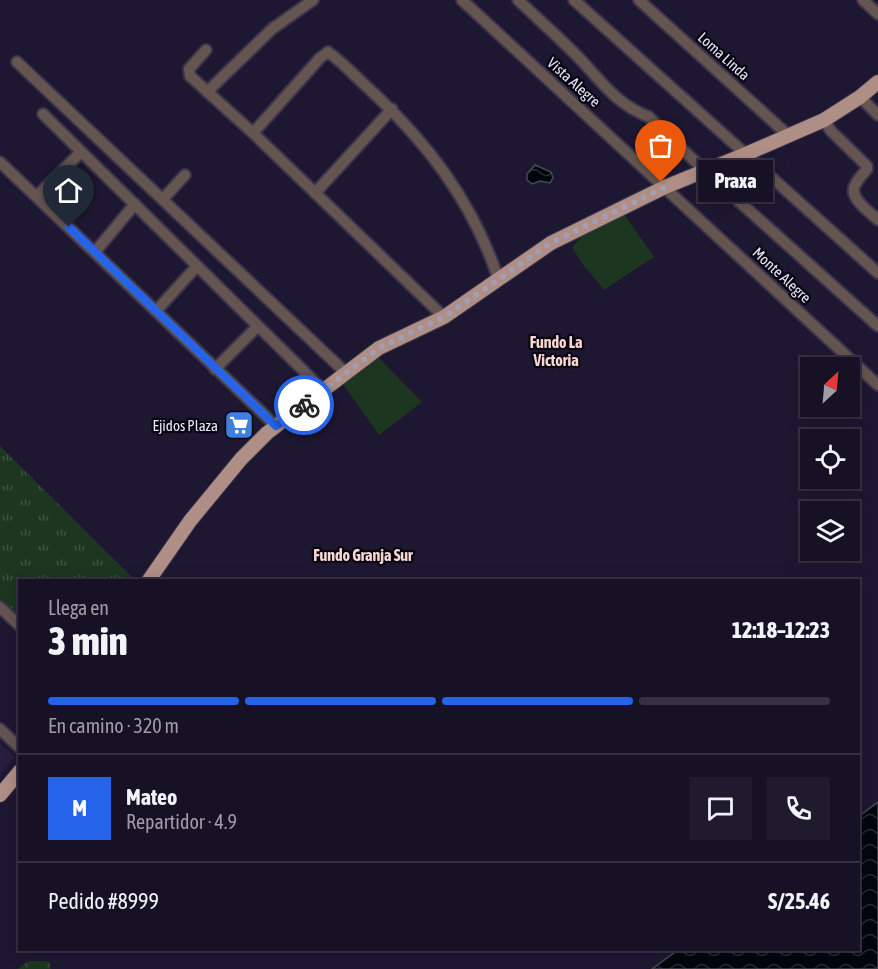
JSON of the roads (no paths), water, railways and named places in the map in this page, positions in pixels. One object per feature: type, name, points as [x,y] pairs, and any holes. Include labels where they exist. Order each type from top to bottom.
[{"type":"main road","points":[[150,579],[226,474],[276,426],[379,348],[444,317],[551,243],[665,187],[824,120],[860,97],[878,82]]},
{"type":"main road","points":[[0,795],[18,773]]},
{"type":"street","points":[[207,92],[272,29],[313,0]]},
{"type":"street","name":"Vista Alegre","points":[[462,0],[665,187]]},
{"type":"street","points":[[518,0],[618,99],[637,114],[649,117],[704,170],[878,326]]},
{"type":"street","points":[[574,0],[878,273]]},
{"type":"street","name":"Loma Linda","points":[[639,0],[789,136]]},
{"type":"street","points":[[863,0],[878,14]]},
{"type":"street","points":[[206,50],[192,64],[188,73],[444,317]]},
{"type":"street","points":[[253,133],[328,52],[392,109],[415,134],[457,192],[480,230],[498,278]]},
{"type":"street","points":[[17,62],[346,373]]},
{"type":"street","points":[[860,97],[878,115]]},
{"type":"street","points":[[315,193],[392,109]]},
{"type":"street","points":[[43,114],[323,390]]},
{"type":"street","points":[[824,120],[831,131],[867,166],[853,192],[858,201],[878,220]]},
{"type":"street","points":[[37,196],[81,152]]},
{"type":"street","points":[[0,162],[276,426]]},
{"type":"street","points":[[163,198],[185,175]]},
{"type":"street","name":"Monte Alegre","points":[[665,187],[878,385]]},
{"type":"street","points":[[95,252],[135,204]]},
{"type":"street","points":[[156,310],[197,266]]},
{"type":"street","points":[[215,369],[257,327]]},
{"type":"street","points":[[0,607],[18,624]]},
{"type":"street","points":[[0,729],[18,746]]},
{"type":"water","points":[[535,165],[551,172],[553,178],[550,183],[540,181],[532,184],[527,180],[527,174]]},
{"type":"water","points":[[878,802],[878,969],[652,969],[677,951],[860,951],[860,816]]},
{"type":"place","name":"Praxa","points":[[661,182]]},
{"type":"place","name":"Ejidos Plaza","points":[[239,425]]},
{"type":"district","name":"Fundo La Victoria","points":[[556,351]]},
{"type":"district","name":"Fundo Granja Sur","points":[[363,555]]}]
